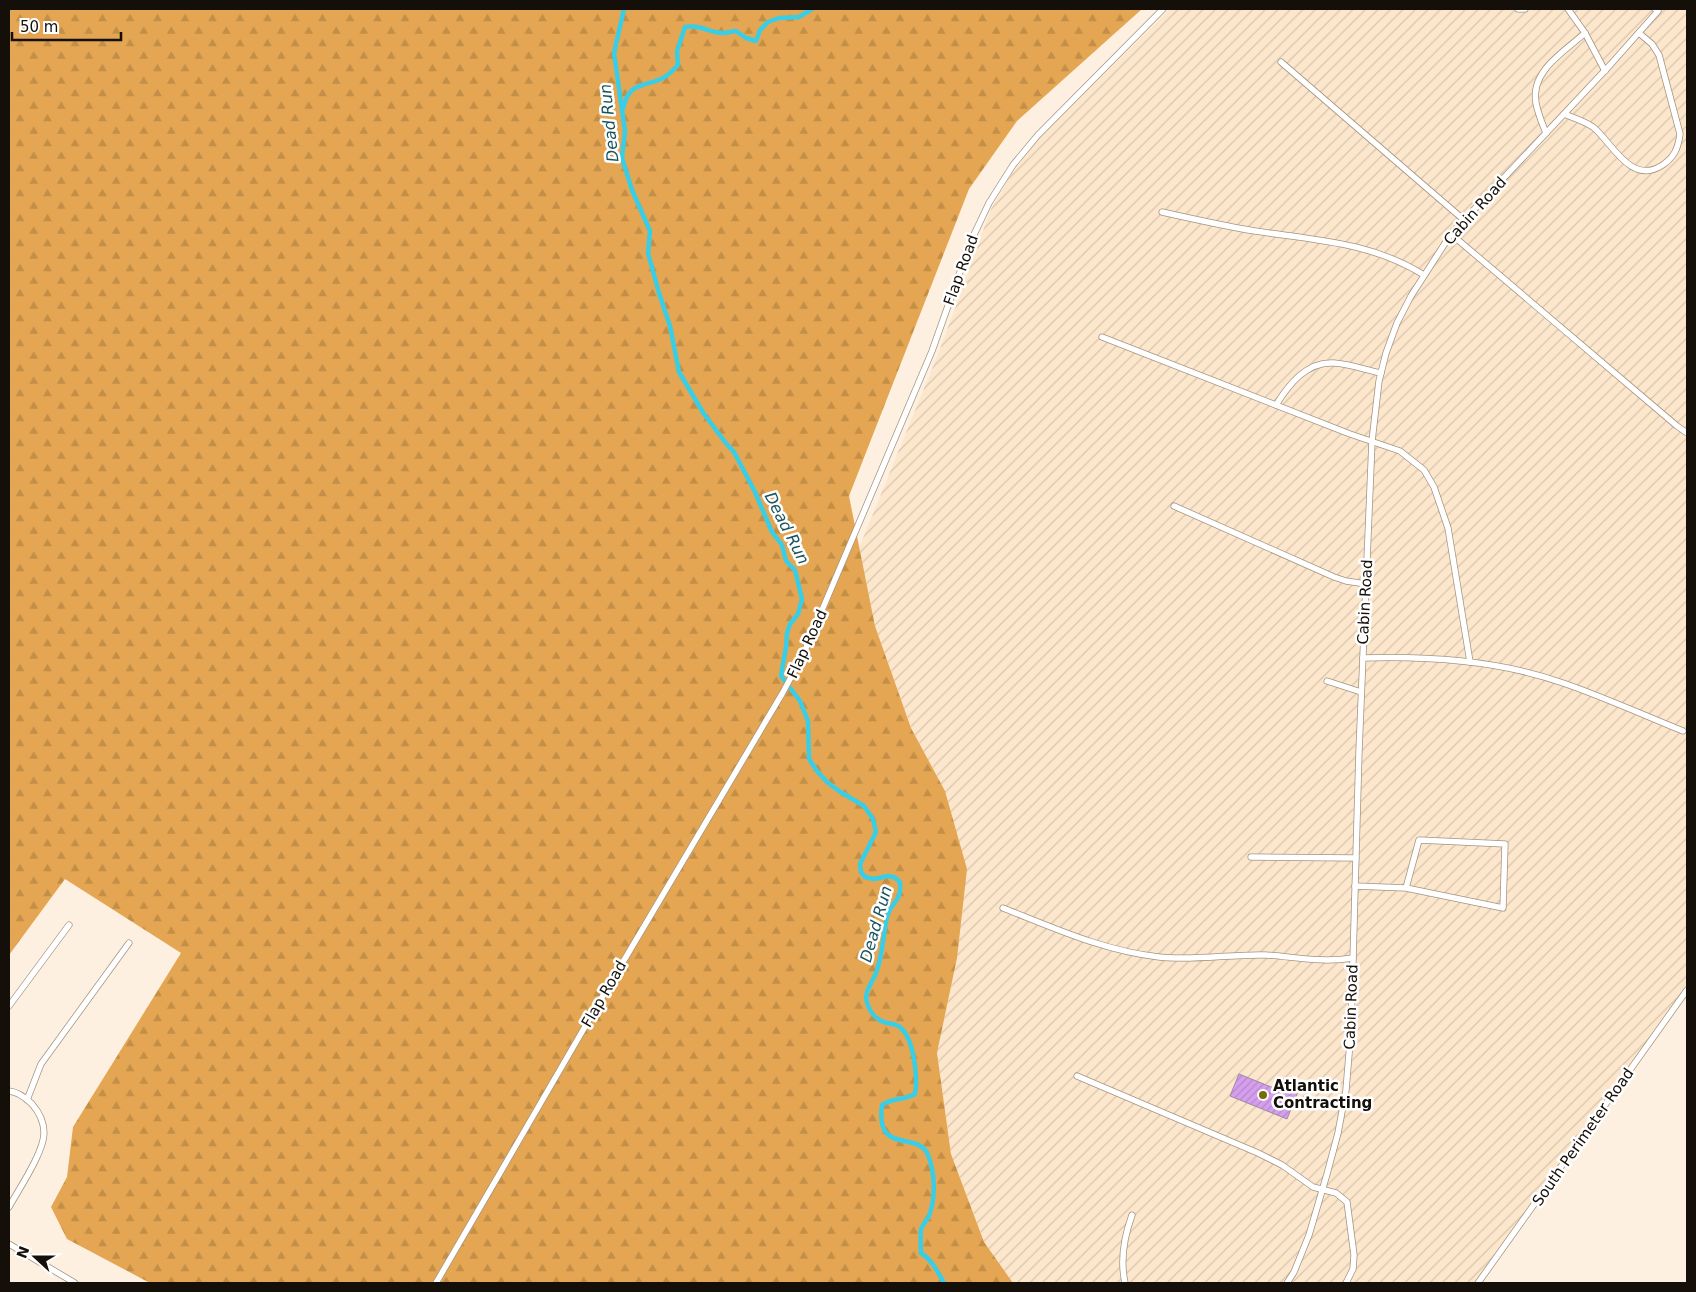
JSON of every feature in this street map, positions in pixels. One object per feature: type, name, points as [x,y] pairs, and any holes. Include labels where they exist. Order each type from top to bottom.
[{"type":"lane","name":"Flap Road","points":[[436,1283],[792,676],[824,607],[932,351],[970,241],[988,203],[1013,165],[1038,135],[1163,9]]},
{"type":"lane","points":[[1518,9],[1525,9]]},
{"type":"lane","points":[[1568,9],[1585,33],[1605,71]]},
{"type":"lane","name":"Cabin Road","points":[[1287,1283],[1309,1235],[1338,1133],[1346,1090],[1350,1030],[1361,692],[1372,442],[1381,373],[1386,353],[1397,323],[1424,275],[1451,234],[1605,71],[1657,10]]},
{"type":"lane","points":[[1546,133],[1535,101],[1538,79],[1555,59],[1585,33]]},
{"type":"lane","points":[[1564,114],[1595,128],[1620,158],[1637,168],[1649,170],[1658,168],[1675,154],[1679,145],[1680,134],[1659,55],[1652,44],[1639,33]]},
{"type":"lane","points":[[1281,62],[1464,220]]},
{"type":"lane","points":[[1162,212],[1246,230],[1336,242],[1373,251],[1405,263],[1424,275]]},
{"type":"lane","points":[[1451,234],[1677,426],[1687,432]]},
{"type":"lane","points":[[1102,337],[1400,452],[1413,460],[1424,470],[1434,487],[1448,528],[1470,662]]},
{"type":"lane","points":[[1276,405],[1288,387],[1303,373],[1318,364],[1334,363],[1381,373]]},
{"type":"lane","points":[[1174,506],[1334,577],[1366,584]]},
{"type":"lane","points":[[1363,658],[1432,658],[1515,670],[1562,682],[1683,731]]},
{"type":"lane","points":[[1327,681],[1361,692]]},
{"type":"lane","points":[[1355,886],[1406,888],[1503,908],[1505,844],[1419,840],[1406,888]]},
{"type":"lane","points":[[1251,857],[1356,858]]},
{"type":"lane","points":[[1003,908],[1098,944],[1116,950],[1144,955],[1187,958],[1263,955],[1332,961],[1352,958]]},
{"type":"lane","points":[[9,1006],[69,925]]},
{"type":"lane","points":[[27,1100],[41,1064],[129,943]]},
{"type":"lane","name":"South Perimeter Road","points":[[1478,1283],[1687,990]]},
{"type":"lane","points":[[1077,1076],[1258,1153],[1282,1165],[1314,1187],[1336,1193],[1348,1202],[1354,1255],[1353,1269],[1346,1283]]},
{"type":"lane","points":[[9,1091],[22,1095],[37,1110],[42,1121],[44,1133],[35,1160],[9,1207]]},
{"type":"lane","points":[[1125,1283],[1122,1261],[1124,1241],[1132,1215]]},
{"type":"lane","points":[[9,1244],[75,1283]]},
{"type":"shaded area","points":[[1170,9],[1687,9],[1687,990],[1478,1283],[1013,1283],[984,1242],[951,1154],[937,1053],[957,958],[945,791],[911,728],[875,626],[859,548],[940,349],[991,209],[1013,172],[1036,141]]},
{"type":"green space","points":[[9,9],[1142,9],[1017,121],[969,189],[849,496],[875,626],[911,728],[945,791],[967,869],[957,958],[937,1053],[951,1154],[984,1242],[1013,1283],[150,1283],[67,1239],[51,1207],[67,1177],[73,1127],[181,953],[65,879],[9,955]]},
{"type":"building","name":"Atlantic Contracting","points":[[1239,1074],[1281,1091],[1286,1078],[1301,1084],[1287,1119],[1230,1096]]},
{"type":"waterway","name":"Dead Run","points":[[624,9],[614,53],[625,131],[622,158],[632,190],[650,231],[648,253],[670,326],[679,372],[704,414],[734,452],[755,492],[772,532],[782,545],[786,561],[795,570],[802,599],[798,614],[790,624],[787,633],[781,676],[800,701],[808,721],[809,759],[827,782],[864,806],[873,819],[876,832],[860,864],[861,872],[865,877],[874,879],[888,876],[894,877],[900,882],[898,898],[887,917],[882,952],[866,998],[868,1007],[876,1017],[883,1022],[901,1028],[912,1050],[916,1078],[915,1094],[882,1105],[882,1121],[885,1131],[891,1137],[916,1144],[923,1148],[928,1155],[932,1169],[934,1193],[929,1216],[921,1229],[921,1253],[932,1263],[944,1283]]},
{"type":"waterway","points":[[623,109],[629,94],[633,90],[663,78],[678,65],[677,51],[685,27],[690,26],[719,33],[736,31],[746,38],[756,41],[760,30],[768,22],[779,18],[799,17],[812,9]]},
{"type":"place","name":"Atlantic Contracting","points":[[1263,1095]]}]
